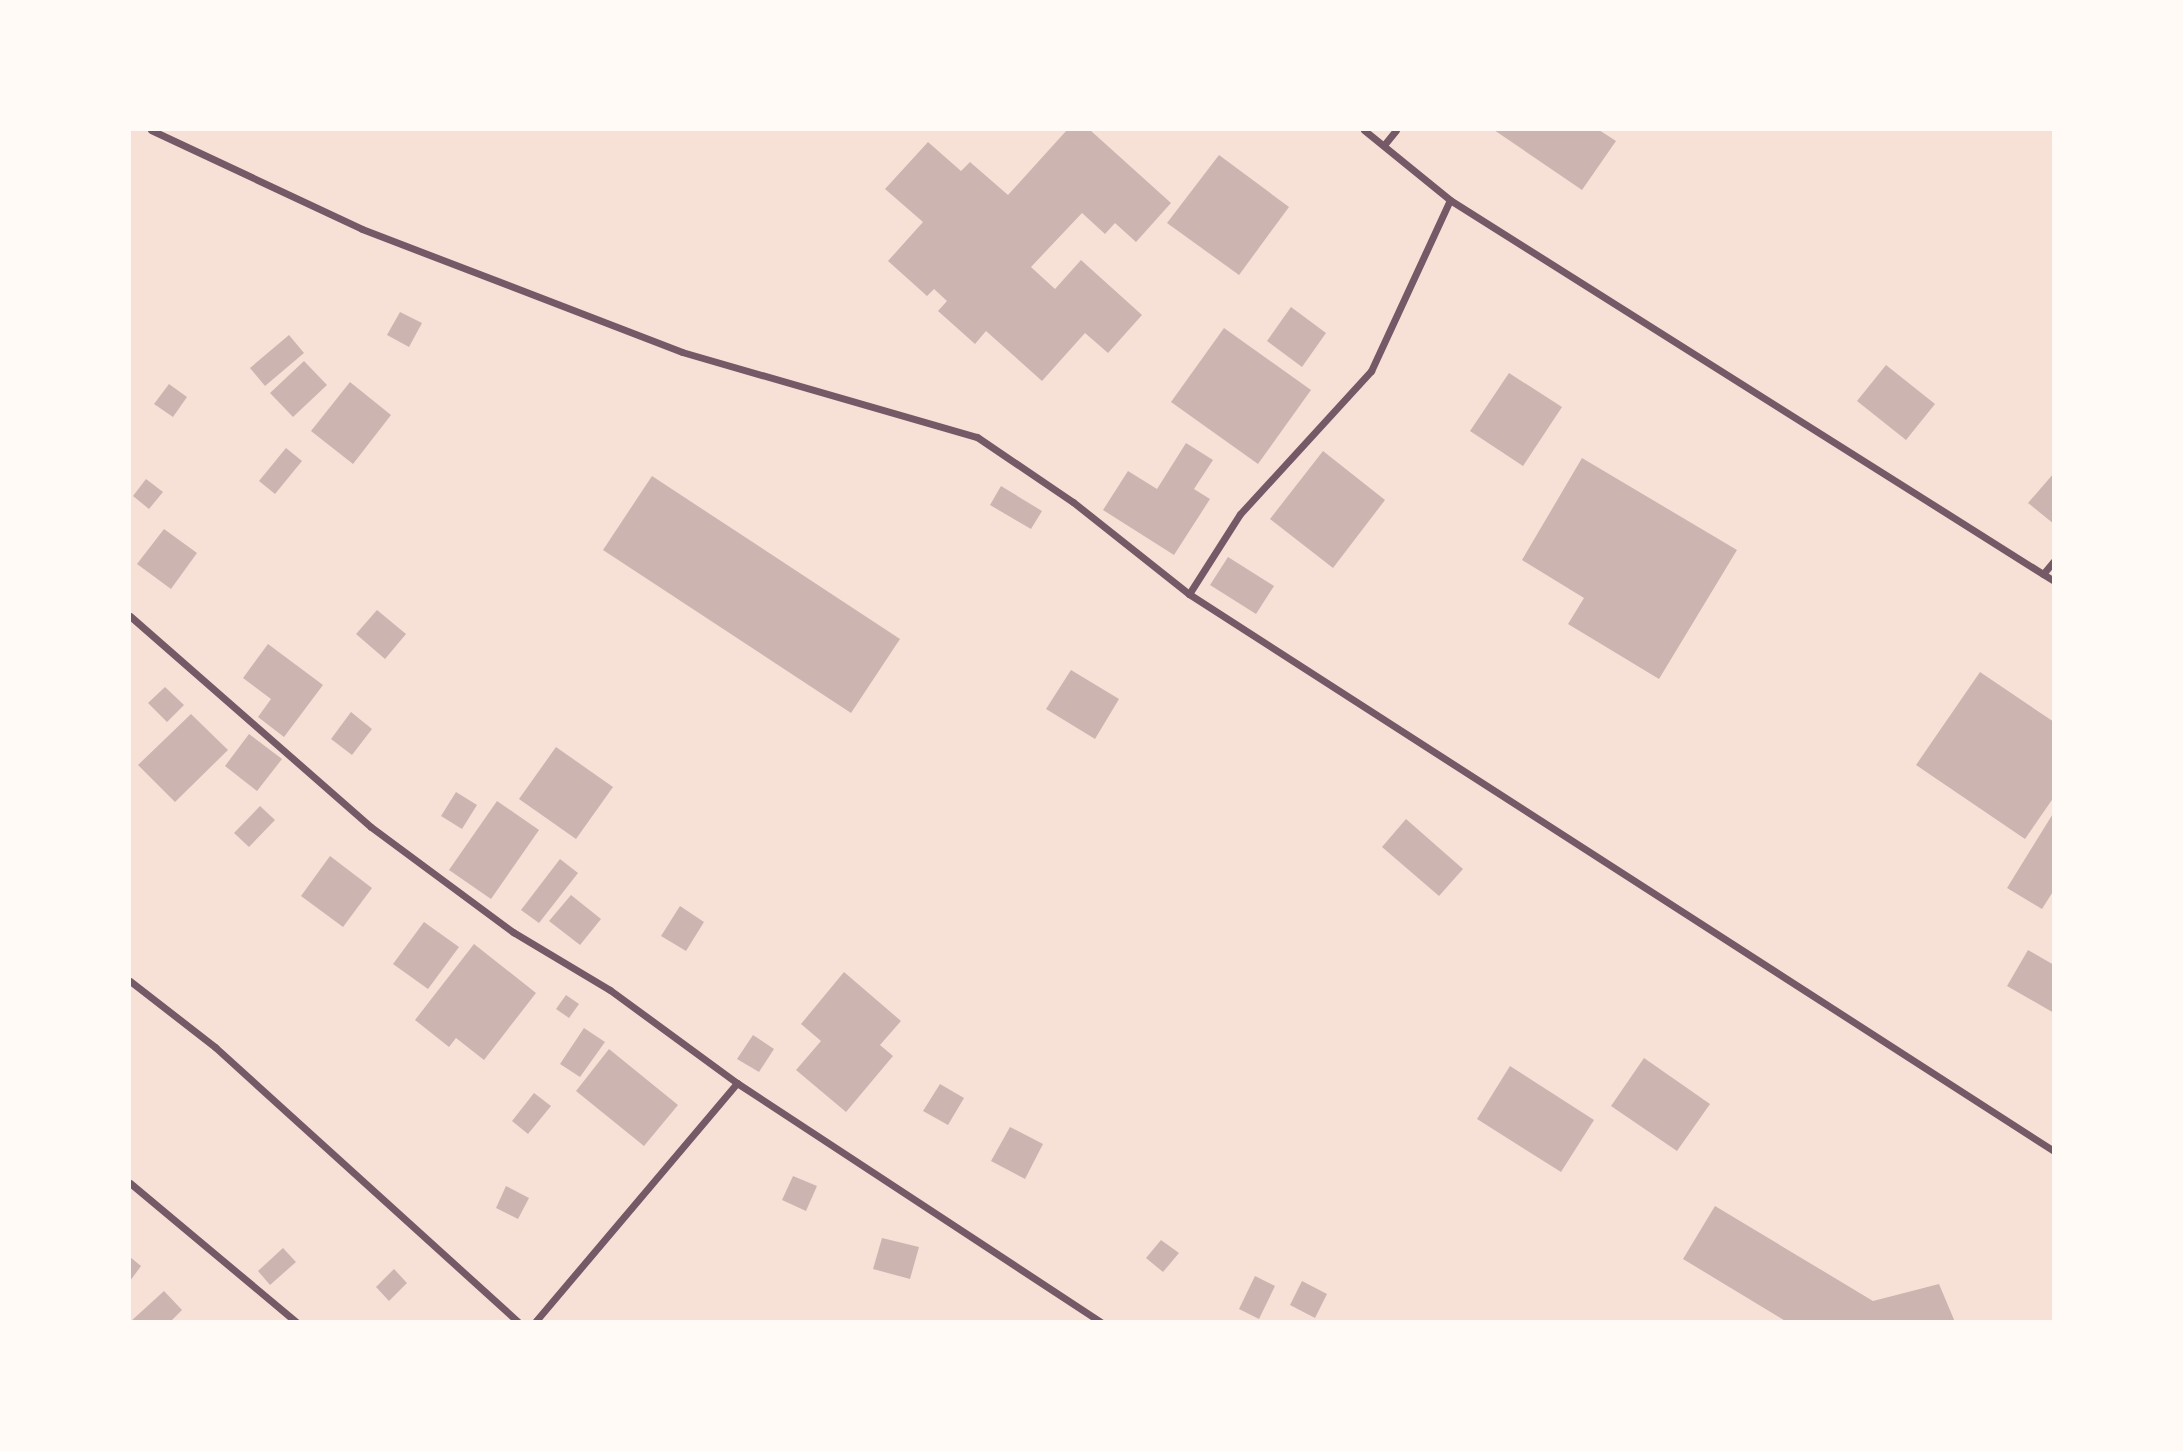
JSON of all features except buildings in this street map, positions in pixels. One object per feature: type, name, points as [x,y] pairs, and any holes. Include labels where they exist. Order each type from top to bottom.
[{"type":"street","points":[[151,130],[362,229],[682,352],[977,437],[1073,502],[1189,594],[2053,1151]]},
{"type":"street","points":[[1364,130],[1450,200],[2053,581]]},
{"type":"street","points":[[1384,145],[1396,130]]},
{"type":"street","points":[[1189,594],[1240,514],[1371,371],[1450,200]]},
{"type":"street","points":[[2043,574],[2053,561]]},
{"type":"street","points":[[130,616],[371,827],[513,932],[610,989],[737,1083],[1101,1321]]},
{"type":"street","points":[[130,981],[215,1047],[518,1321]]},
{"type":"street","points":[[535,1321],[737,1083]]},
{"type":"street","points":[[130,1183],[296,1321]]}]
